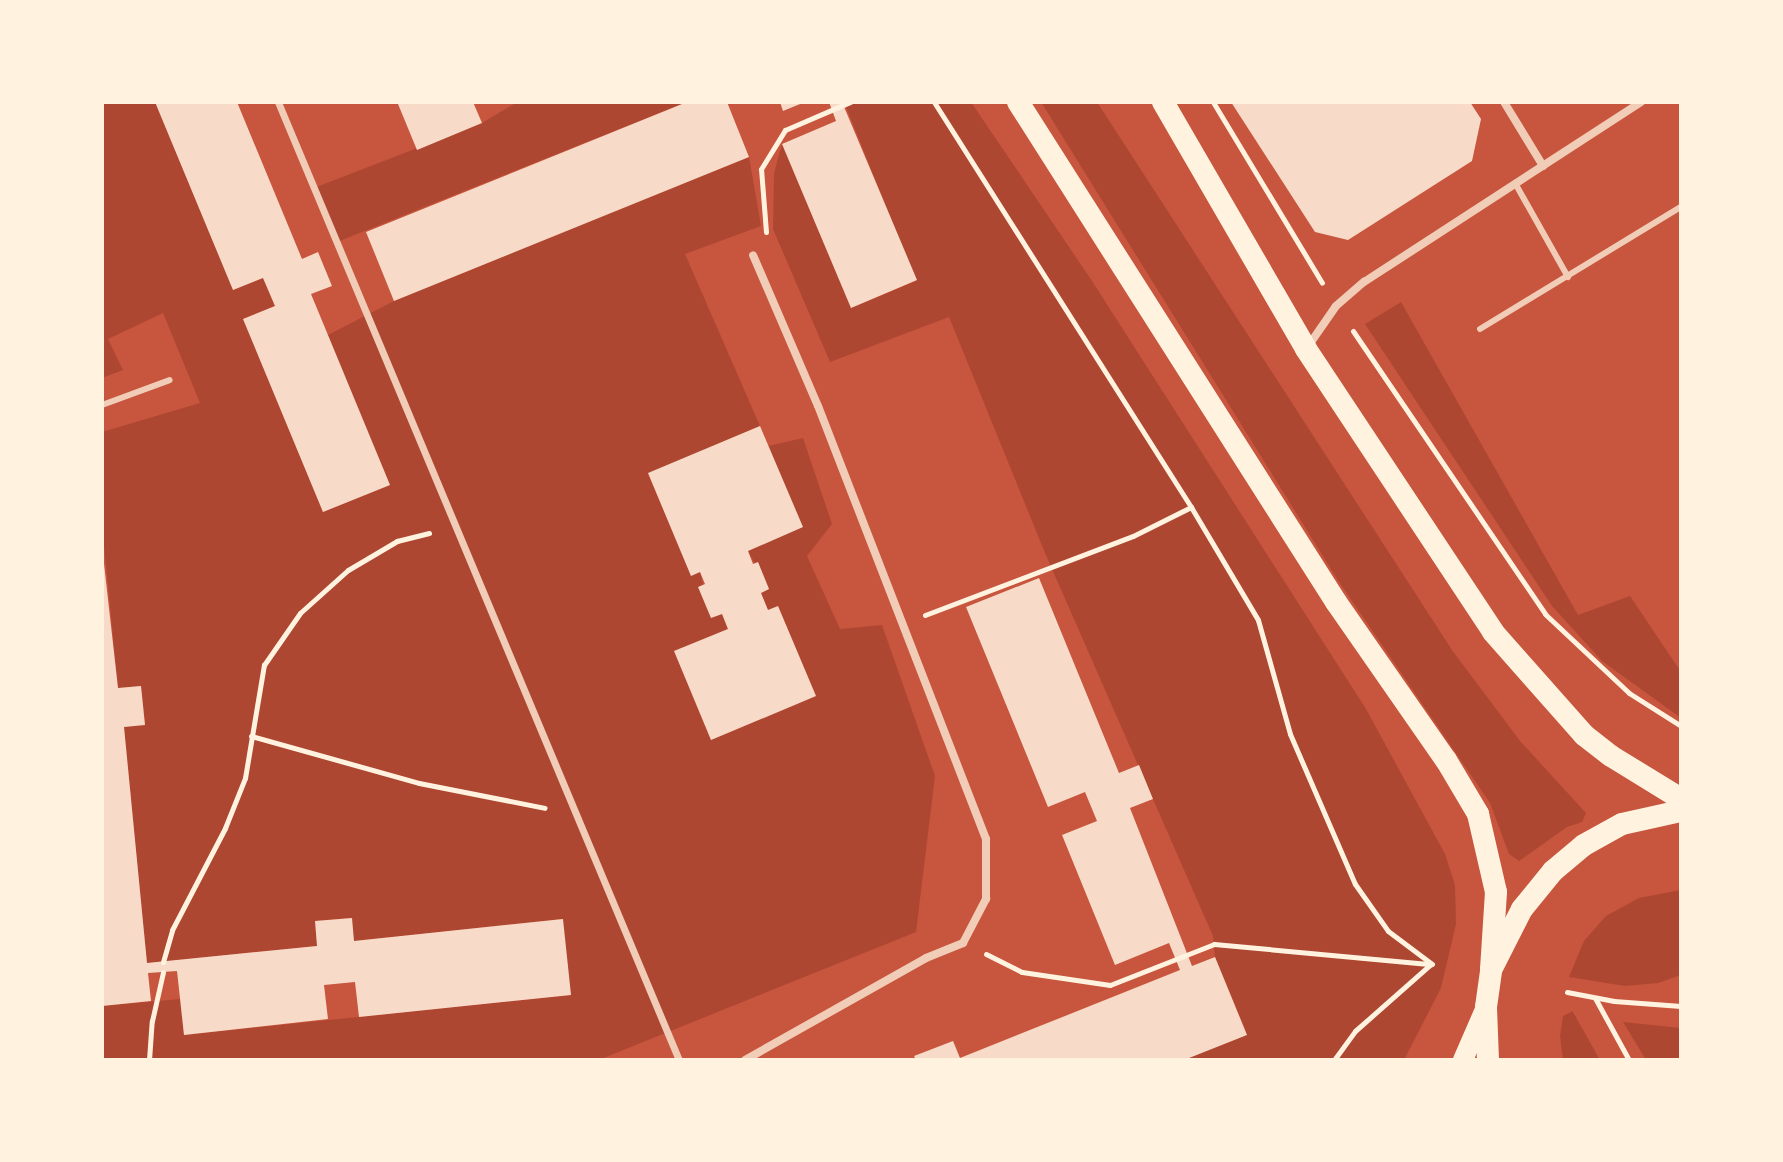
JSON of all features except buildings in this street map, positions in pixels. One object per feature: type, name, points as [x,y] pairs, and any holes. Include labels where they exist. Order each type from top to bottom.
[{"type":"highway","points":[[1018,102],[1336,602],[1446,760],[1478,814],[1496,892],[1486,1007],[1488,1060]]},
{"type":"highway","points":[[1163,102],[1306,349],[1493,632],[1584,735],[1611,756],[1681,799]]},
{"type":"highway","points":[[1491,970],[1522,909],[1553,871],[1584,845],[1622,824],[1681,811]]},
{"type":"main road","points":[[1463,1060],[1486,1007]]},
{"type":"street","points":[[278,102],[679,1060]]},
{"type":"street","points":[[1504,102],[1543,166]]},
{"type":"street","points":[[1306,349],[1336,306],[1364,282],[1641,102]]},
{"type":"street","points":[[745,1060],[926,958],[963,943],[986,899],[986,839],[818,406],[753,255]]},
{"type":"lane","points":[[1515,183],[1568,277]]},
{"type":"lane","points":[[1480,329],[1681,207]]},
{"type":"lane","points":[[102,405],[170,380]]},
{"type":"path","points":[[753,255],[767,237],[761,169],[785,130],[850,102]]},
{"type":"path","points":[[934,102],[1191,507],[1258,620],[1290,734],[1355,884],[1388,931],[1432,964]]},
{"type":"path","points":[[1213,102],[1336,306],[1545,614],[1629,693],[1681,726]]},
{"type":"path","points":[[902,624],[1133,536],[1191,507]]},
{"type":"path","points":[[163,962],[172,930],[225,828],[245,778],[264,665],[300,613],[348,570],[397,541],[457,527]]},
{"type":"path","points":[[251,736],[419,783],[578,815]]},
{"type":"path","points":[[963,943],[1022,972],[1110,985],[1214,944],[1432,964]]},
{"type":"path","points":[[1334,1060],[1355,1031],[1432,964]]},
{"type":"path","points":[[149,1060],[152,1021],[163,972]]},
{"type":"path","points":[[1567,992],[1595,998],[1681,1006]]},
{"type":"path","points":[[1595,998],[1629,1060]]},
{"type":"shaded area","points":[[102,102],[155,102],[233,290],[263,278],[275,306],[243,319],[323,512],[390,485],[328,335],[394,301],[749,157],[761,226],[685,254],[760,426],[648,474],[691,575],[700,572],[711,618],[722,614],[728,629],[674,651],[711,740],[816,696],[778,606],[768,610],[761,593],[769,589],[748,551],[802,527],[768,446],[803,438],[832,524],[807,556],[840,629],[882,625],[935,776],[916,932],[601,1059],[102,1060],[102,1006],[180,999],[184,1035],[571,995],[562,919],[354,941],[351,918],[315,921],[317,946],[147,963],[124,727],[145,724],[141,686],[118,688],[102,525],[102,432],[200,403],[163,313],[108,339],[123,370],[102,378]]},
{"type":"shaded area","points":[[517,102],[687,102],[337,242],[314,188],[482,123]]},
{"type":"shaded area","points":[[844,102],[971,102],[1092,281],[1366,709],[1445,854],[1455,885],[1456,924],[1441,988],[1404,1060],[1184,1060],[1247,1034],[1215,957],[1213,936],[1045,553],[949,317],[830,362],[773,229],[774,173],[782,144],[851,308],[916,281]]},
{"type":"shaded area","points":[[1041,102],[1097,102],[1452,650],[1520,741],[1586,813],[1582,822],[1567,827],[1519,861],[1509,854],[1490,803],[1339,582]]},
{"type":"shaded area","points":[[1401,302],[1578,615],[1630,596],[1681,672],[1681,718],[1602,661],[1552,606],[1365,324]]},
{"type":"shaded area","points":[[1681,890],[1681,975],[1658,983],[1625,986],[1569,977],[1584,941],[1606,916],[1639,898]]},
{"type":"shaded area","points":[[1573,1011],[1600,1060],[1563,1060],[1560,1036],[1563,1016]]},
{"type":"shaded area","points":[[1623,1022],[1681,1028],[1681,1060],[1646,1060]]}]
